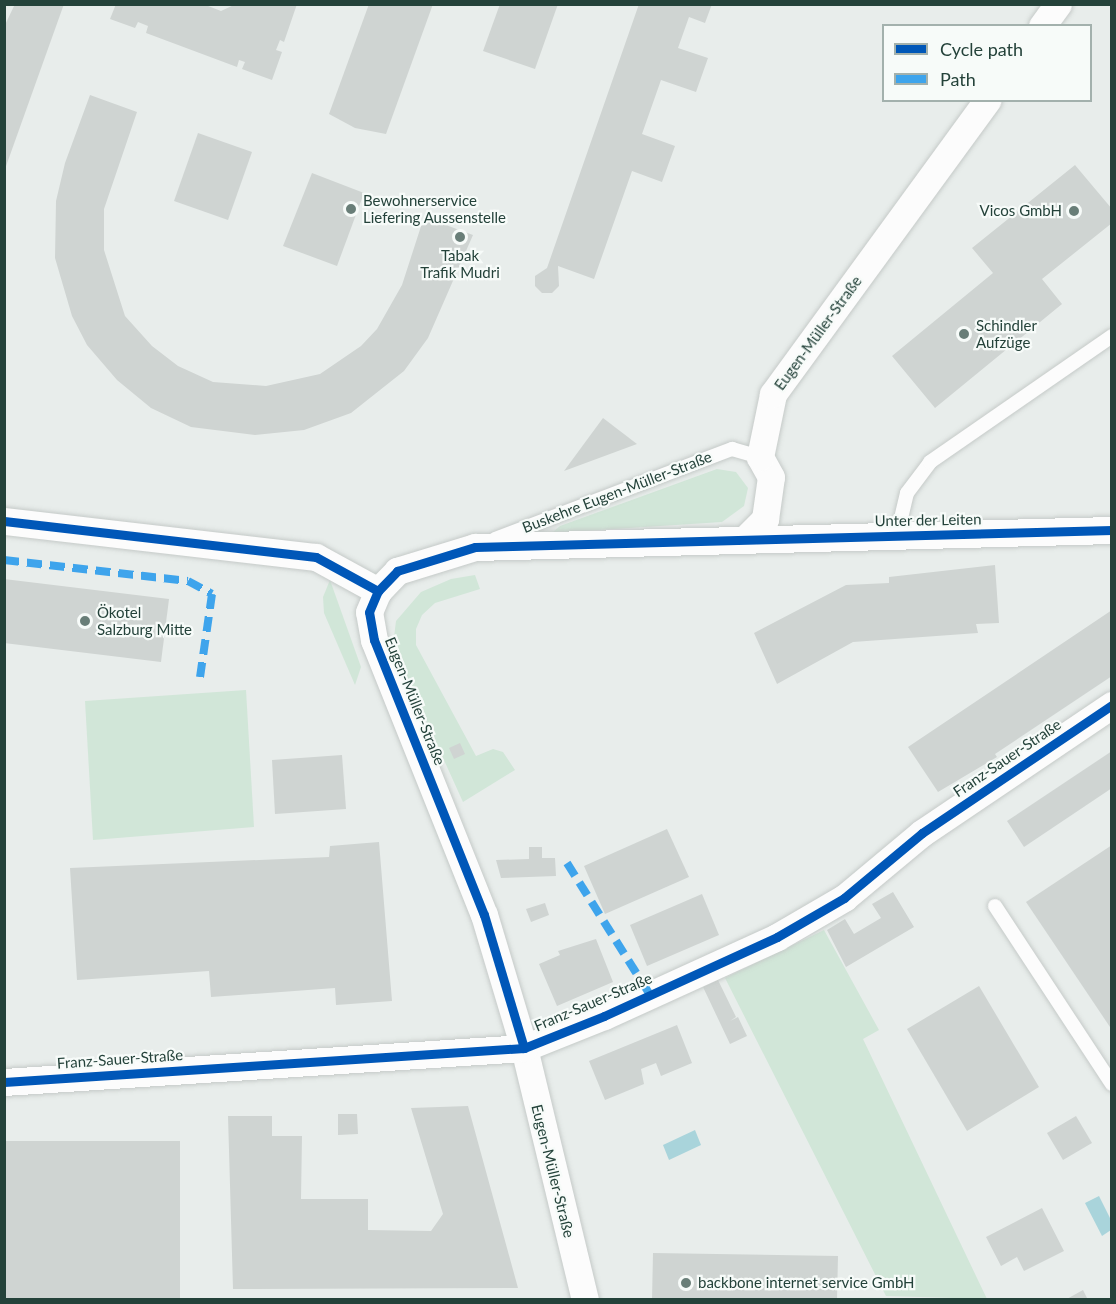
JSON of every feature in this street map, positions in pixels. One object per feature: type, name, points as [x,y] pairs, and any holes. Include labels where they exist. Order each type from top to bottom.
[{"type":"street","points":[[1043,24],[1058,4]]},
{"type":"street","name":"Eugen-Müller-Straße","points":[[760,457],[773,394],[986,102]]},
{"type":"street","points":[[4,521],[316,557],[378,591],[397,571],[475,547],[744,540],[765,519],[771,477],[760,457]]},
{"type":"street","name":"Unter der Leiten","points":[[744,540],[1112,530]]},
{"type":"street","name":"Eugen-Müller-Straße","points":[[378,591],[369,612],[374,640],[484,915],[524,1048],[585,1299]]},
{"type":"street","name":"Franz-Sauer-Straße","points":[[4,1082],[524,1048],[604,1016],[787,931],[844,898],[922,833],[1112,705]]},
{"type":"lane","points":[[897,536],[907,494],[930,462],[1112,336]]},
{"type":"lane","name":"Buskehre Eugen-Müller-Straße","points":[[475,547],[732,449],[760,457]]},
{"type":"lane","points":[[994,906],[1112,1084]]},
{"type":"green space","points":[[717,469],[736,472],[748,488],[744,506],[722,522],[552,533],[560,526]]},
{"type":"green space","points":[[475,575],[480,589],[435,603],[422,615],[416,629],[416,645],[476,756],[493,749],[503,752],[515,770],[463,802],[398,659],[394,637],[396,621],[421,592],[451,579]]},
{"type":"green space","points":[[330,580],[361,667],[355,685],[324,613],[323,597]]},
{"type":"green space","points":[[246,690],[254,827],[93,840],[85,701]]},
{"type":"green space","points":[[824,930],[879,1030],[863,1039],[987,1299],[886,1296],[725,978]]},
{"type":"water","points":[[695,1130],[701,1145],[669,1160],[663,1145]]},
{"type":"water","points":[[1099,1196],[1111,1220],[1111,1230],[1102,1236],[1085,1203]]},
{"type":"building","points":[[15,4],[64,4],[5,169],[4,27]]},
{"type":"building","points":[[116,4],[203,4],[221,11],[236,4],[297,4],[284,42],[280,40],[276,50],[282,52],[272,80],[242,69],[245,62],[239,60],[237,67],[146,33],[148,26],[138,22],[135,28],[110,19]]},
{"type":"building","points":[[369,4],[433,4],[386,134],[355,128],[329,114]]},
{"type":"building","points":[[500,4],[558,4],[535,69],[483,51]]},
{"type":"building","points":[[639,4],[712,4],[705,23],[689,17],[678,48],[708,58],[696,92],[661,80],[642,134],[675,146],[662,182],[632,171],[594,279],[558,266],[559,286],[552,293],[542,293],[535,286],[535,276],[547,268]]},
{"type":"building","points":[[90,95],[137,112],[104,209],[104,250],[125,316],[152,346],[178,366],[213,382],[266,386],[320,374],[361,346],[377,329],[402,285],[424,217],[473,235],[428,338],[404,371],[351,413],[304,430],[255,435],[191,427],[151,408],[117,380],[87,345],[72,316],[55,258],[56,201],[65,163]]},
{"type":"building","points":[[198,133],[252,152],[228,220],[174,201]]},
{"type":"building","points":[[1075,165],[1112,209],[1112,223],[1042,279],[1062,304],[935,408],[892,356],[993,273],[972,248]]},
{"type":"building","points":[[312,173],[364,193],[337,266],[283,246]]},
{"type":"building","points":[[603,418],[637,444],[564,471]]},
{"type":"building","points":[[995,565],[999,623],[976,624],[978,633],[853,642],[777,684],[754,633],[846,585],[889,583],[889,577]]},
{"type":"building","name":"Ökotel Salzburg Mitte","points":[[4,579],[169,599],[161,662],[4,643]]},
{"type":"building","points":[[1112,610],[1112,676],[995,754],[997,757],[938,792],[908,747]]},
{"type":"building","points":[[460,743],[465,754],[454,759],[449,748]]},
{"type":"building","points":[[1112,751],[1112,788],[1024,847],[1007,821]]},
{"type":"building","points":[[342,755],[346,809],[275,814],[272,760]]},
{"type":"building","points":[[667,829],[689,877],[605,914],[584,866]]},
{"type":"building","points":[[379,842],[392,1001],[336,1005],[335,988],[211,997],[209,971],[77,980],[70,868],[329,857],[330,846]]},
{"type":"building","points":[[1112,845],[1112,1030],[1026,902]]},
{"type":"building","points":[[529,847],[542,847],[542,858],[555,858],[556,876],[501,878],[496,860],[529,859]]},
{"type":"building","points":[[893,892],[914,927],[846,967],[827,930],[845,919],[854,934],[881,918],[872,904]]},
{"type":"building","points":[[702,894],[719,935],[647,966],[630,925]]},
{"type":"building","points":[[545,903],[549,915],[531,922],[526,909]]},
{"type":"building","points":[[596,939],[613,982],[557,1006],[539,964],[560,955],[558,951]]},
{"type":"building","points":[[718,980],[736,1017],[730,1021],[738,1017],[747,1036],[730,1044],[703,987]]},
{"type":"building","points":[[979,986],[1039,1087],[967,1131],[907,1029]]},
{"type":"building","points":[[677,1025],[692,1063],[661,1076],[656,1063],[641,1069],[644,1084],[605,1100],[589,1061]]},
{"type":"building","points":[[468,1106],[518,1288],[233,1289],[228,1116],[272,1116],[272,1136],[302,1136],[301,1199],[368,1199],[368,1230],[431,1231],[443,1214],[411,1108]]},
{"type":"building","points":[[338,1114],[357,1114],[358,1134],[338,1135]]},
{"type":"building","points":[[1076,1116],[1092,1143],[1063,1160],[1047,1133]]},
{"type":"building","points":[[4,1141],[180,1141],[180,1300],[4,1300]]},
{"type":"building","points":[[1042,1208],[1064,1251],[1024,1271],[1017,1257],[1001,1266],[986,1237]]},
{"type":"building","points":[[653,1253],[838,1256],[837,1300],[652,1300]]},
{"type":"building","points":[[1083,1290],[1088,1300],[1065,1300]]},
{"type":"marked path","points":[[4,560],[188,581],[212,594],[200,677]]},
{"type":"marked path","points":[[567,863],[650,995]]},
{"type":"cycle path","points":[[4,521],[316,557],[378,591]]},
{"type":"cycle path","points":[[524,1048],[484,915],[374,640],[369,612],[378,591],[397,571],[475,547],[1112,530]]},
{"type":"cycle path","points":[[4,1082],[524,1048],[604,1016],[777,937],[844,898],[922,833],[1112,705]]},
{"type":"place","name":"Bewohnerservice Liefering Aussenstelle","points":[[351,209]]},
{"type":"place","name":"Vicos GmbH","points":[[1074,211]]},
{"type":"place","name":"Tabak Trafik Mudri","points":[[460,237]]},
{"type":"place","name":"Schindler Aufzüge","points":[[964,334]]},
{"type":"place","name":"Ökotel Salzburg Mitte","points":[[85,621]]},
{"type":"place","name":"backbone internet service GmbH","points":[[686,1283]]}]
